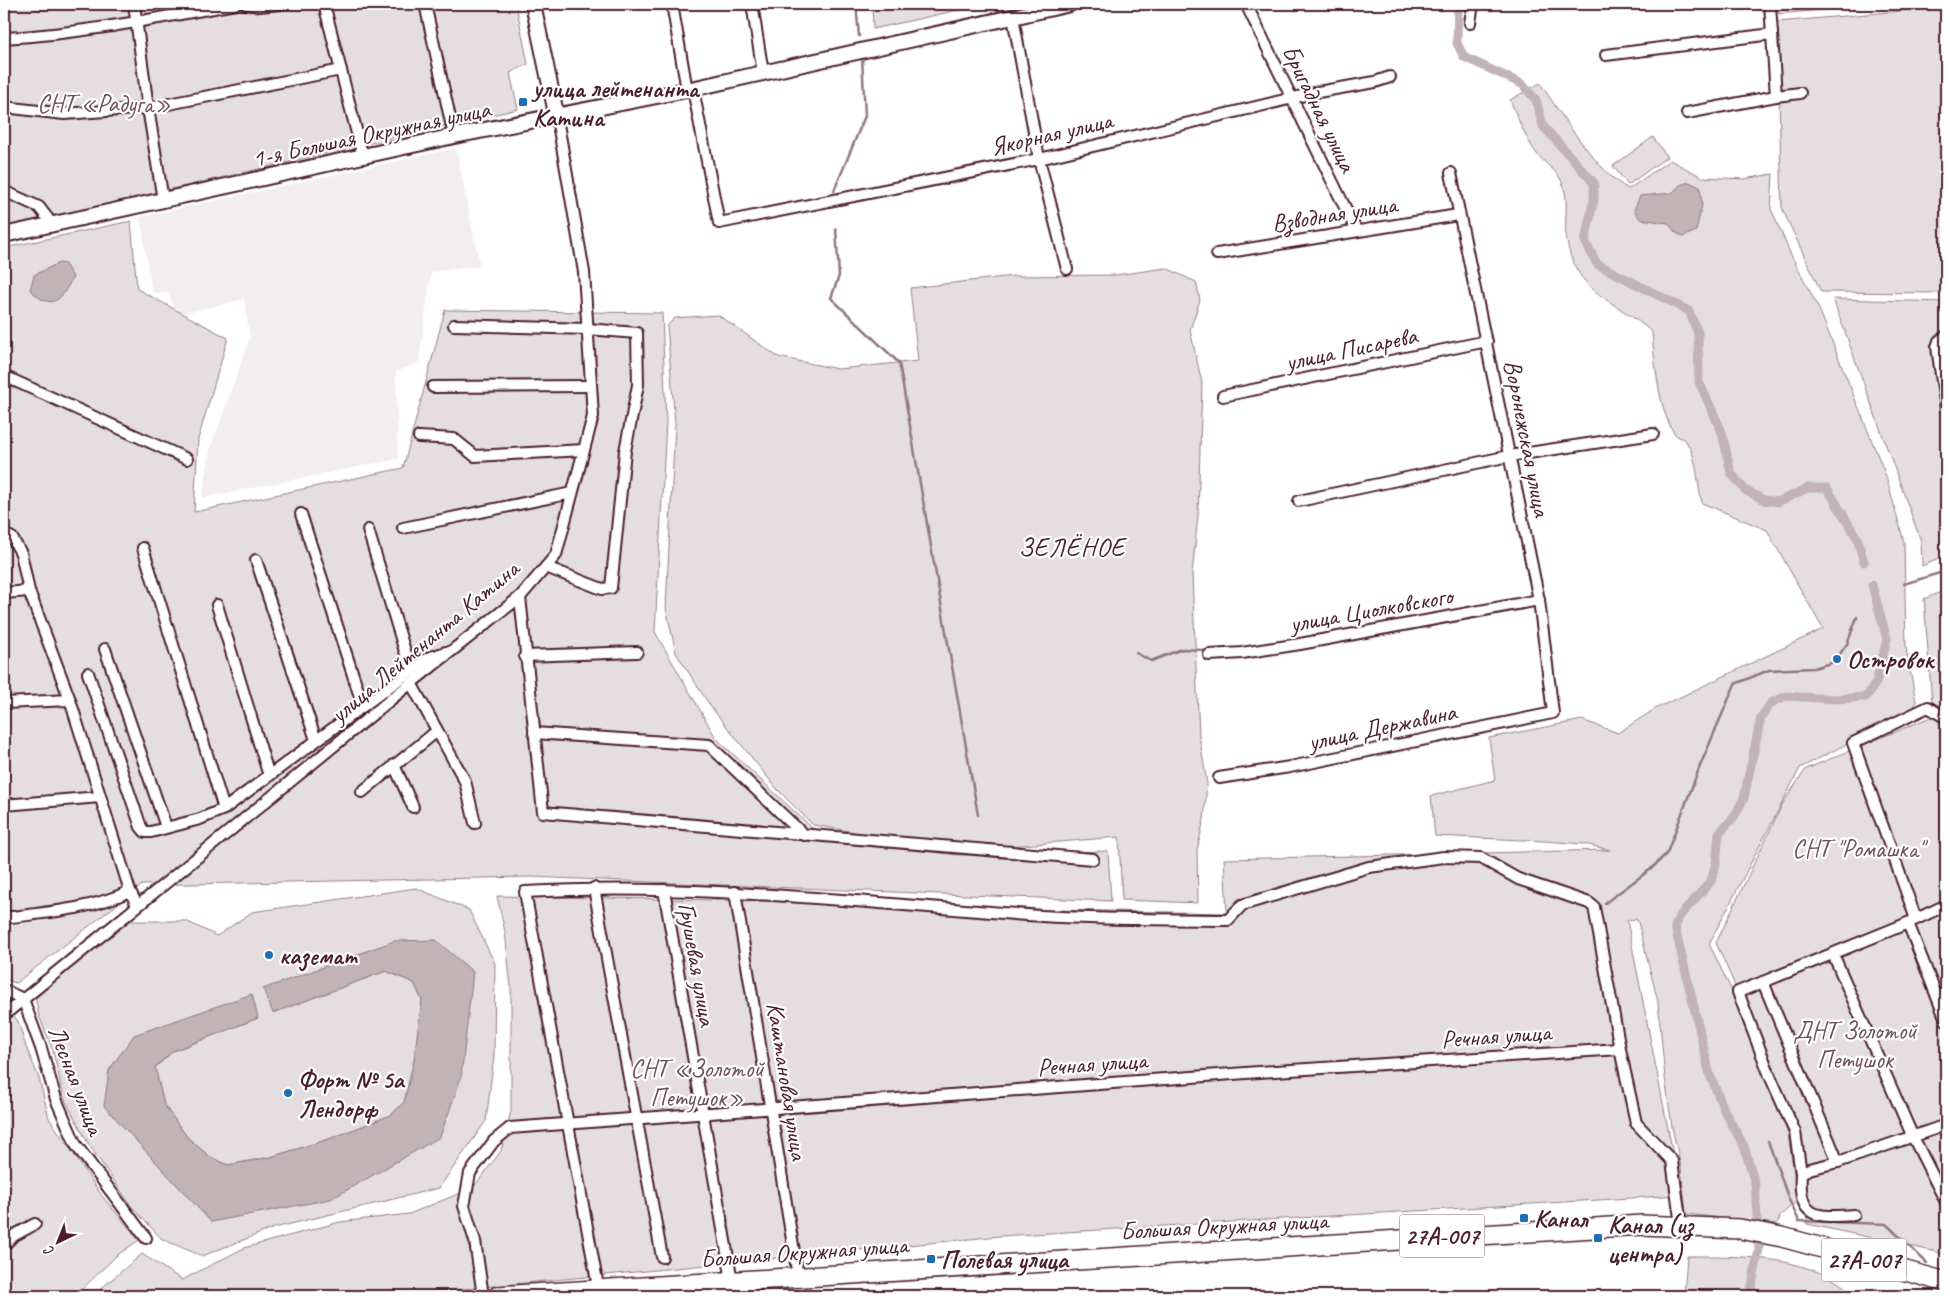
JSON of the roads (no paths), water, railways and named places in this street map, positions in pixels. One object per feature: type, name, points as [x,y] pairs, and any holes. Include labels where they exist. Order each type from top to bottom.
[{"type":"highway","name":"Большая Окружная улица","points":[[498,1296],[1550,1229],[1681,1225],[1740,1228],[1782,1237],[1946,1282]]},
{"type":"street","points":[[134,4],[148,108],[164,200]]},
{"type":"street","points":[[4,38],[136,22],[235,4]]},
{"type":"street","points":[[246,4],[259,6],[280,4]]},
{"type":"street","points":[[324,4],[363,157]]},
{"type":"street","points":[[425,4],[454,136]]},
{"type":"street","name":"улица Лейтенанта Катина","points":[[4,1015],[411,683],[520,597],[556,555],[593,416],[584,272],[533,4]]},
{"type":"street","points":[[672,4],[690,89]]},
{"type":"street","points":[[752,4],[763,73]]},
{"type":"street","name":"1-я Большая Окружная улица","points":[[4,235],[454,136],[556,118],[690,89],[1070,4]]},
{"type":"street","name":"Бригадная улица","points":[[1246,4],[1356,230]]},
{"type":"street","points":[[1470,23],[1473,4]]},
{"type":"street","points":[[1770,4],[1776,96]]},
{"type":"street","points":[[1012,17],[1039,159],[1066,269]]},
{"type":"street","points":[[1606,56],[1772,34]]},
{"type":"street","points":[[4,108],[64,114],[148,108],[341,70]]},
{"type":"street","name":"Якорная улица","points":[[690,89],[719,224],[1039,159],[1390,77]]},
{"type":"street","points":[[1687,113],[1800,93]]},
{"type":"street","name":"Воронежская улица","points":[[1451,173],[1458,215],[1487,341],[1539,600],[1553,713]]},
{"type":"street","points":[[4,191],[39,207],[52,224]]},
{"type":"street","name":"Взводная улица","points":[[1217,254],[1458,215]]},
{"type":"street","points":[[454,325],[588,329],[637,333],[638,385],[625,451],[611,588],[602,589],[546,566]]},
{"type":"street","points":[[1946,336],[1939,341],[1937,347],[1946,409]]},
{"type":"street","name":"улица Писарева","points":[[1223,396],[1487,341]]},
{"type":"street","points":[[4,376],[187,459]]},
{"type":"street","points":[[433,387],[591,386]]},
{"type":"street","points":[[1299,501],[1509,456],[1653,434]]},
{"type":"street","points":[[419,437],[454,439],[475,456],[584,450]]},
{"type":"street","points":[[403,528],[572,493]]},
{"type":"street","points":[[302,514],[363,706]]},
{"type":"street","points":[[368,530],[411,671]]},
{"type":"street","points":[[4,534],[12,538],[21,553],[29,591],[70,700],[130,891],[137,905]]},
{"type":"street","points":[[143,548],[224,809]]},
{"type":"street","points":[[256,560],[316,740]]},
{"type":"street","points":[[4,593],[29,591]]},
{"type":"street","points":[[520,597],[543,812],[804,836],[1093,859]]},
{"type":"street","name":"улица Циолковского","points":[[1210,655],[1242,653],[1300,644],[1539,600]]},
{"type":"street","points":[[217,605],[269,776]]},
{"type":"street","points":[[105,648],[166,827]]},
{"type":"street","points":[[88,673],[141,827],[145,832],[200,819],[224,809],[428,658],[456,648]]},
{"type":"street","points":[[525,656],[636,652]]},
{"type":"street","points":[[411,683],[465,781],[475,822]]},
{"type":"street","points":[[4,703],[70,700]]},
{"type":"street","points":[[1946,718],[1928,707],[1853,743],[1946,1020]]},
{"type":"street","name":"улица Державина","points":[[1220,778],[1290,767],[1553,713]]},
{"type":"street","points":[[362,792],[437,731]]},
{"type":"street","points":[[534,734],[708,745],[804,836]]},
{"type":"street","points":[[394,765],[413,807]]},
{"type":"street","points":[[4,805],[100,797]]},
{"type":"street","points":[[597,1281],[525,892],[594,888],[735,892],[1045,916],[1228,920],[1242,906],[1369,866],[1444,858],[1482,858],[1518,880],[1589,903],[1594,907],[1620,1049],[1636,1123],[1672,1161],[1681,1225]]},
{"type":"street","points":[[594,888],[662,1257]]},
{"type":"street","name":"Грушевая улица","points":[[664,890],[732,1281]]},
{"type":"street","points":[[4,918],[83,907],[112,900],[130,891]]},
{"type":"street","name":"Каштановая улица","points":[[735,892],[798,1276]]},
{"type":"street","points":[[1854,1215],[1817,1215],[1806,1209],[1802,1201],[1801,1173],[1795,1132],[1770,1076],[1738,992],[1912,921],[1946,905]]},
{"type":"street","points":[[1833,954],[1912,1135],[1946,1202]]},
{"type":"street","points":[[1763,982],[1838,1162]]},
{"type":"street","points":[[4,990],[23,999]]},
{"type":"street","name":"Лесная улица","points":[[23,999],[41,1048],[56,1099],[76,1145],[146,1238]]},
{"type":"street","name":"Речная улица","points":[[483,1296],[474,1241],[464,1206],[470,1173],[494,1141],[510,1128],[1259,1072],[1620,1049]]},
{"type":"street","points":[[1801,1173],[1809,1168],[1838,1162],[1912,1135],[1946,1125]]},
{"type":"street","points":[[4,1246],[13,1236],[36,1224]]},
{"type":"waterway","points":[[856,4],[859,36]]},
{"type":"waterway","points":[[1458,4],[1457,43],[1464,57],[1522,84],[1536,100],[1543,126],[1594,183],[1594,199],[1585,241],[1597,264],[1689,311],[1698,333],[1699,382],[1722,432],[1731,473],[1745,490],[1764,500],[1778,502],[1808,488],[1827,488],[1857,538],[1864,562]]},
{"type":"waterway","points":[[834,191],[865,116],[862,56]]},
{"type":"waterway","points":[[836,229],[839,276],[831,298],[899,363],[978,815]]},
{"type":"waterway","points":[[1904,584],[1946,571]]},
{"type":"waterway","points":[[1750,1296],[1759,1249],[1755,1184],[1744,1146],[1725,1112],[1710,1075],[1675,927],[1679,917],[1711,881],[1716,863],[1719,833],[1734,817],[1744,798],[1761,717],[1771,703],[1786,696],[1835,699],[1866,697],[1876,683],[1887,639],[1872,585]]},
{"type":"waterway","points":[[1605,903],[1651,869],[1667,853],[1700,766],[1735,684],[1769,670],[1814,668],[1834,662],[1847,644],[1857,617]]},
{"type":"waterway","points":[[1136,653],[1151,661],[1182,649],[1202,650]]},
{"type":"waterway","points":[[1218,650],[1225,649]]},
{"type":"waterway","points":[[1768,1141],[1789,1200],[1799,1221],[1886,1224],[1927,1263]]},
{"type":"place","name":"улица лейтенанта Катина","points":[[523,102]]},
{"type":"place","name":"Островок","points":[[1837,659]]},
{"type":"place","name":"каземат","points":[[269,955]]},
{"type":"place","name":"Форт № 5а Лендорф","points":[[288,1093]]},
{"type":"place","name":"Канал","points":[[1524,1218]]},
{"type":"place","name":"Канал (из центра)","points":[[1598,1238]]},
{"type":"place","name":"Полевая улица","points":[[931,1259]]},
{"type":"district","name":"ЗЕЛЁНОЕ","points":[[1072,547]]},
{"type":"park label","name":"СНТ «Радуга»","points":[[104,103]]},
{"type":"park label","name":"СНТ \"Ромашка\"","points":[[1858,848]]},
{"type":"park label","name":"ДНТ Золотой Петушок","points":[[1855,1044]]},
{"type":"park label","name":"СНТ «Золотой Петушок»","points":[[697,1082]]}]
